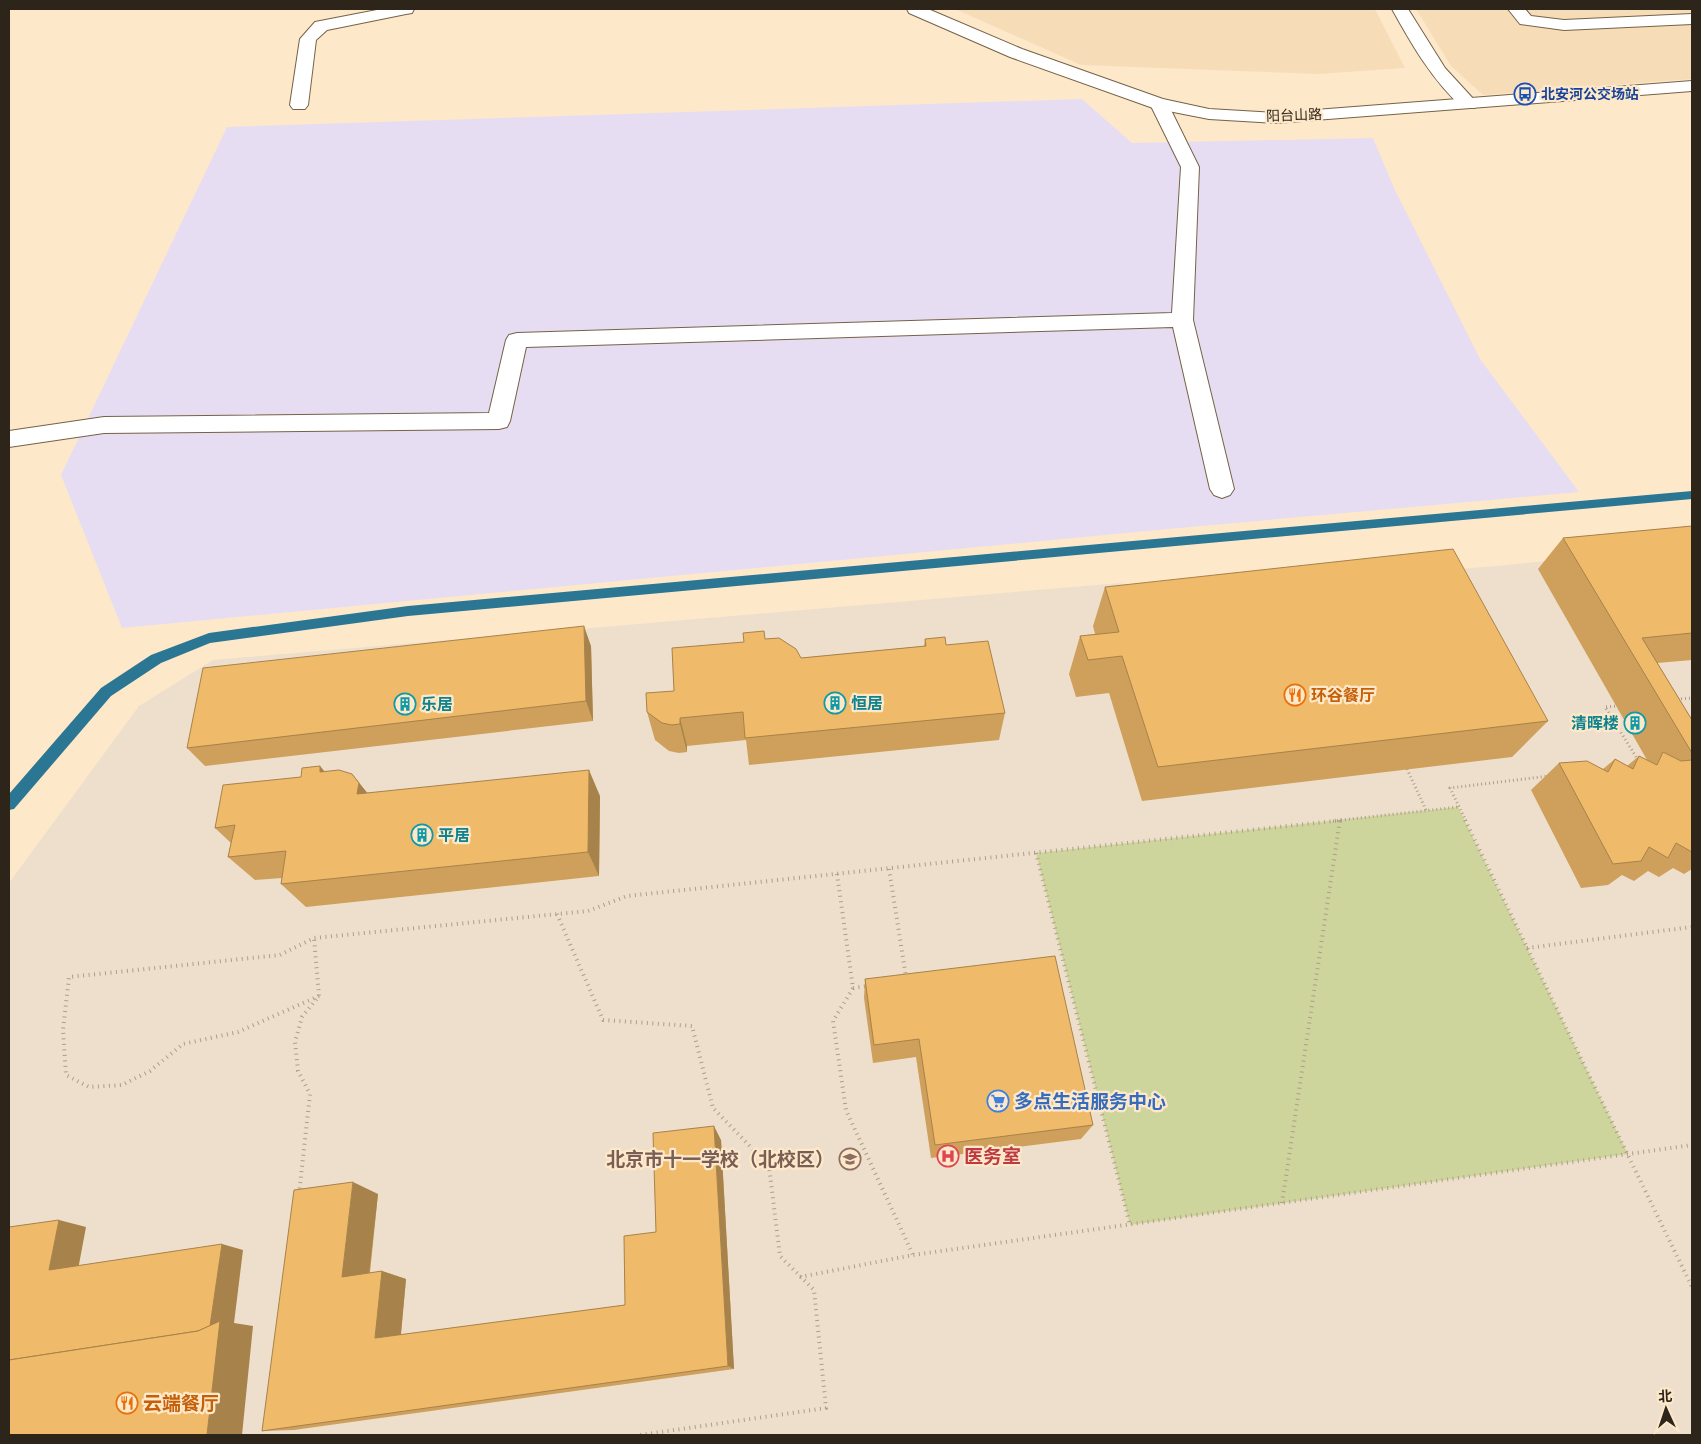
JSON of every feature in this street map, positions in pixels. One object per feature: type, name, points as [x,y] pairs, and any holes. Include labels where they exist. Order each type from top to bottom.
[{"type":"street","points":[[299,106],[308,39],[321,26],[406,9]]},
{"type":"street","name":"阳台山路","points":[[915,9],[1016,53],[1159,104],[1209,114],[1276,118],[1692,86]]},
{"type":"street","points":[[1400,9],[1438,73],[1450,89],[1469,104]]},
{"type":"street","points":[[1521,14],[1564,25],[1692,19]]},
{"type":"street","points":[[1521,14],[1546,34],[1576,41]]},
{"type":"street","points":[[1159,104],[1190,167],[1182,320],[1222,489]]},
{"type":"street","points":[[9,439],[104,425],[499,421],[517,340],[1182,320]]},
{"type":"path","points":[[1673,700],[1692,698]]},
{"type":"path","points":[[1624,705],[1605,707],[1640,764]]},
{"type":"path","points":[[1407,769],[1426,810]]},
{"type":"path","points":[[1554,775],[1450,788],[1692,1287]]},
{"type":"path","points":[[319,996],[238,1032],[183,1044],[150,1071],[122,1085],[89,1087],[66,1074],[63,1030],[69,977],[280,955],[314,938],[588,911],[627,896],[1458,807]]},
{"type":"path","points":[[1282,1203],[1340,819]]},
{"type":"path","points":[[1036,853],[1130,1224]]},
{"type":"path","points":[[889,869],[907,981]]},
{"type":"path","points":[[837,874],[853,988],[833,1021],[846,1110],[913,1255]]},
{"type":"path","points":[[557,914],[603,1020],[692,1026],[713,1108],[769,1166],[780,1256],[814,1290],[826,1408],[640,1435]]},
{"type":"path","points":[[1527,948],[1692,927]]},
{"type":"path","points":[[298,1201],[310,1094],[298,1071],[295,1042],[302,1017],[319,996],[314,938]]},
{"type":"path","points":[[853,988],[871,986]]},
{"type":"path","points":[[800,1277],[913,1255],[1692,1145]]},
{"type":"shaded area","points":[[955,9],[1375,9],[1405,68],[1318,74],[1081,65]]},
{"type":"shaded area","points":[[1416,9],[1692,9],[1692,79],[1483,95],[1451,66]]},
{"type":"shaded area","points":[[1082,99],[1132,143],[1373,138],[1394,188],[1480,359],[1579,492],[122,628],[61,475],[227,127]]},
{"type":"shaded area","name":"北京市十一学校（北校区）","points":[[1692,546],[1692,1435],[9,1435],[9,883],[139,706],[213,660],[1120,583],[1153,592],[1497,566]]},
{"type":"green space","points":[[1458,807],[1628,1154],[1130,1225],[1036,853]]},
{"type":"building","points":[[1692,526],[1692,633],[1642,638],[1692,720],[1692,753],[1563,538]]},
{"type":"building","name":"环谷餐厅","points":[[1453,549],[1548,721],[1158,767],[1122,656],[1088,660],[1080,636],[1119,632],[1105,587]]},
{"type":"building","name":"乐居","points":[[584,626],[586,701],[187,748],[203,668]]},
{"type":"building","points":[[764,631],[765,639],[779,638],[796,649],[801,658],[926,646],[925,639],[945,637],[946,645],[988,641],[1005,713],[745,738],[743,712],[680,718],[680,724],[672,725],[662,723],[647,712],[646,693],[674,691],[672,648],[744,642],[743,633]]},
{"type":"building","points":[[1663,752],[1681,761],[1692,760],[1692,852],[1676,843],[1668,858],[1649,847],[1641,861],[1613,864],[1559,763],[1587,761],[1608,772],[1615,759],[1633,769],[1639,756],[1657,765]]},
{"type":"building","name":"平居","points":[[320,766],[320,772],[339,770],[352,774],[359,783],[357,794],[589,770],[588,852],[281,884],[286,851],[228,857],[235,825],[215,828],[223,785],[301,777],[302,768]]},
{"type":"building","name":"多点生活服务中心","points":[[1055,956],[1093,1125],[935,1145],[919,1039],[874,1045],[865,979]]},
{"type":"building","points":[[714,1126],[728,1366],[262,1431],[294,1190],[353,1182],[342,1277],[382,1271],[375,1338],[625,1305],[624,1236],[656,1232],[653,1133]]},
{"type":"building","points":[[59,1220],[49,1270],[222,1244],[210,1326],[198,1331],[9,1360],[9,1227]]},
{"type":"building","name":"云端餐厅","points":[[220,1321],[207,1435],[9,1435],[9,1360],[198,1331]]},
{"type":"waterway","points":[[9,804],[106,692],[156,659],[209,638],[408,611],[1692,495]]},
{"type":"place","name":"北安河公交场站","points":[[1525,94]]},
{"type":"place","name":"环谷餐厅","points":[[1295,695]]},
{"type":"place","name":"恒居","points":[[835,703]]},
{"type":"place","name":"乐居","points":[[405,704]]},
{"type":"place","name":"清晖楼","points":[[1635,723]]},
{"type":"place","name":"平居","points":[[422,835]]},
{"type":"place","name":"多点生活服务中心","points":[[998,1101]]},
{"type":"place","name":"医务室","points":[[948,1156]]},
{"type":"place","name":"北京市十一学校（北校区）","points":[[850,1159]]},
{"type":"place","name":"云端餐厅","points":[[127,1403]]}]
